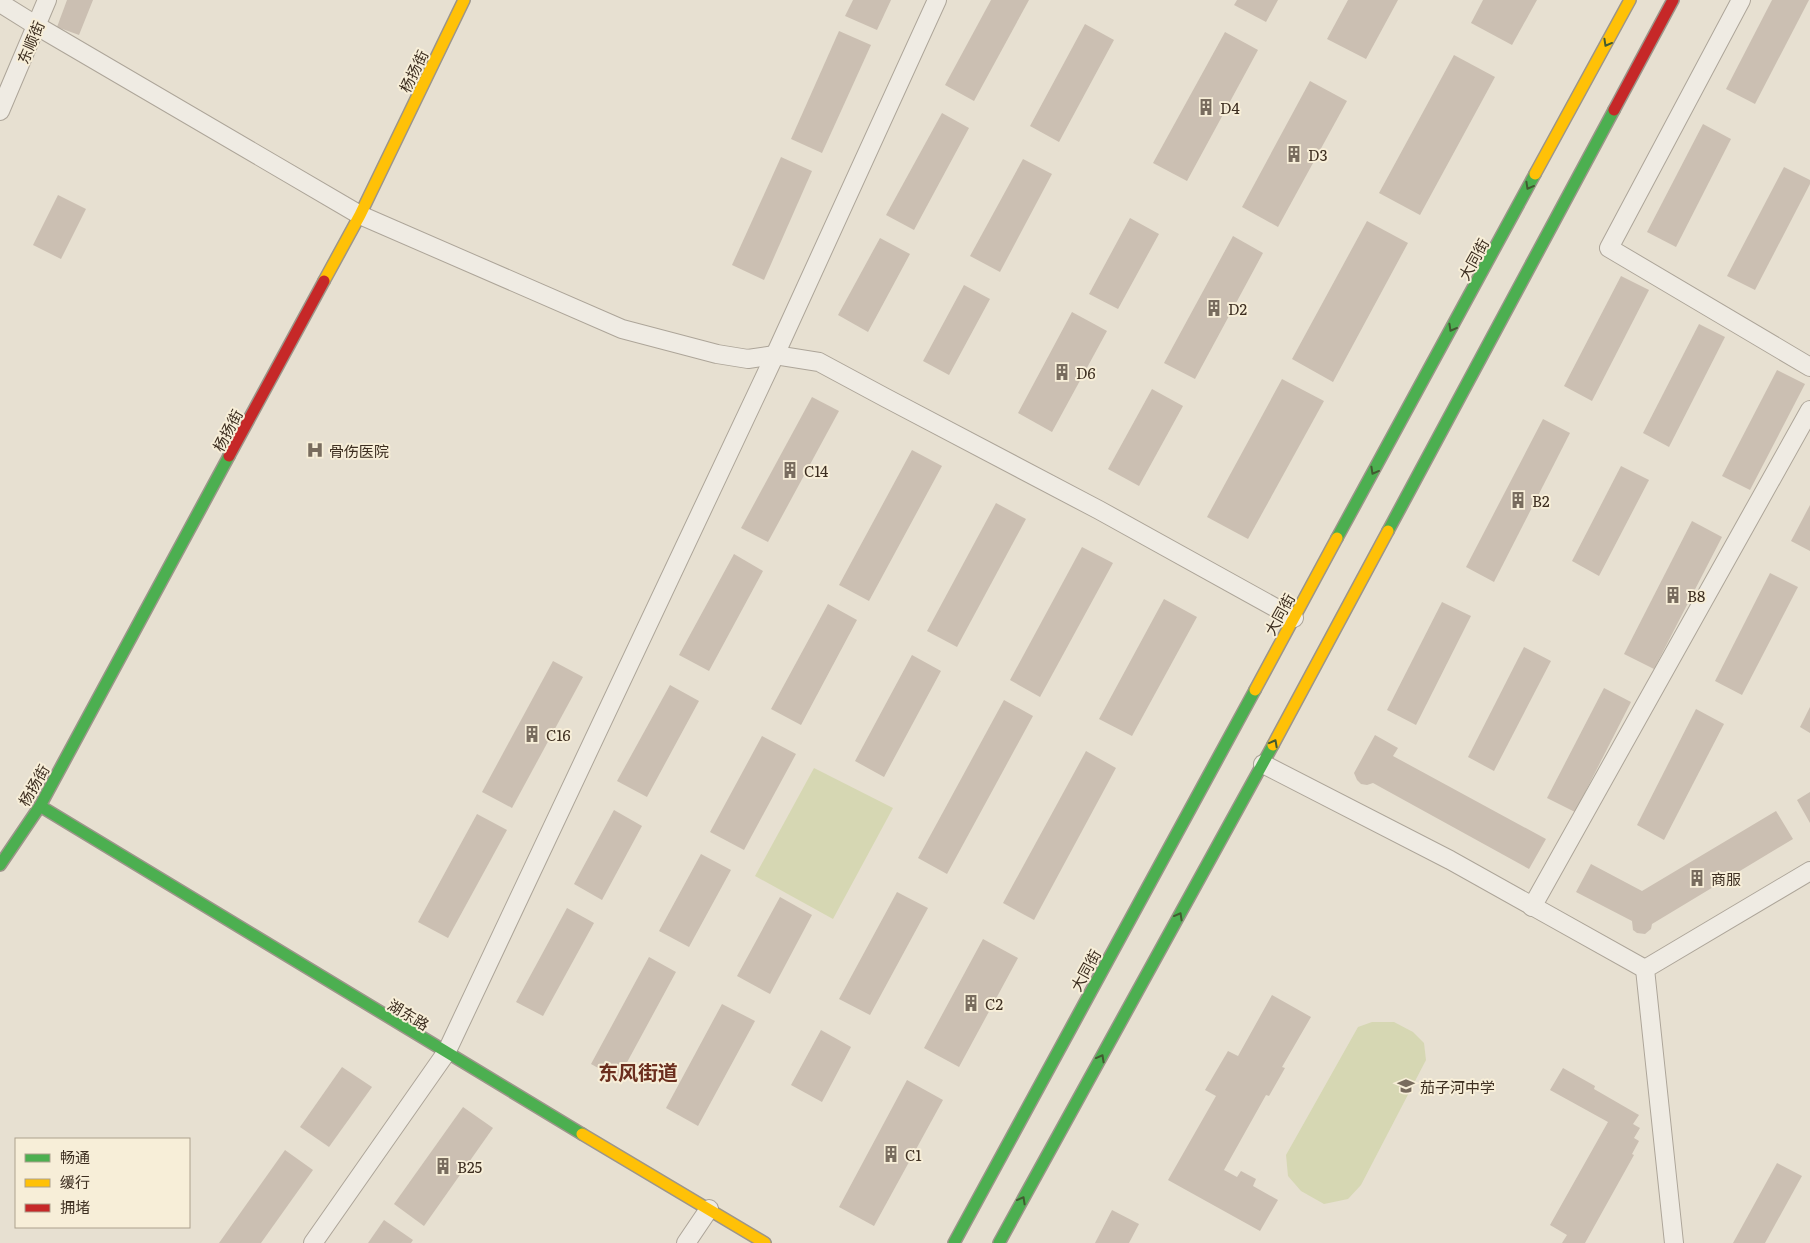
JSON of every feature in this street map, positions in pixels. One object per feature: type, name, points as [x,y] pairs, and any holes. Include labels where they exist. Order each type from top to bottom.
[{"type":"main road","name":"杨扬街","points":[[0,865],[40,806],[360,215],[464,0]]},
{"type":"main road","name":"大同街","points":[[954,1243],[1630,0]]},
{"type":"main road","points":[[999,1243],[1263,764],[1672,0]]},
{"type":"main road","name":"湖东路","points":[[40,806],[446,1053],[765,1243]]},
{"type":"street","name":"东顺街","points":[[0,111],[47,0]]},
{"type":"street","points":[[313,1243],[446,1053],[775,355],[937,0]]},
{"type":"street","points":[[1740,0],[1609,248],[1810,367]]},
{"type":"street","points":[[0,3],[360,215],[622,329],[748,359],[775,355],[819,362],[1090,506],[1294,618]]},
{"type":"street","points":[[1532,907],[1810,410]]},
{"type":"street","points":[[1263,764],[1450,860],[1645,969]]},
{"type":"street","points":[[1645,969],[1810,871]]},
{"type":"street","points":[[1645,969],[1674,1243]]},
{"type":"street","points":[[686,1243],[709,1209]]},
{"type":"green space","points":[[814,768],[893,808],[833,919],[755,876]]},
{"type":"green space","points":[[1372,1022],[1394,1022],[1413,1032],[1424,1043],[1426,1060],[1361,1185],[1348,1199],[1324,1204],[1301,1191],[1288,1176],[1286,1155],[1358,1027]]},
{"type":"building","points":[[67,0],[93,0],[79,35],[57,27]]},
{"type":"building","points":[[853,0],[891,0],[877,30],[845,16]]},
{"type":"building","points":[[991,0],[1029,0],[974,101],[945,85]]},
{"type":"building","points":[[1237,0],[1278,0],[1266,22],[1234,5]]},
{"type":"building","points":[[1348,0],[1398,0],[1366,59],[1327,39]]},
{"type":"building","points":[[1483,0],[1537,0],[1512,45],[1471,23]]},
{"type":"building","points":[[1772,0],[1809,0],[1755,104],[1726,89]]},
{"type":"building","points":[[1085,24],[1114,40],[1059,142],[1030,126]]},
{"type":"building","points":[[839,31],[871,45],[822,153],[791,139]]},
{"type":"building","name":"D4","points":[[1225,32],[1258,50],[1187,181],[1153,163]]},
{"type":"building","points":[[1454,55],[1495,77],[1420,215],[1379,193]]},
{"type":"building","name":"D3","points":[[1310,81],[1347,101],[1278,227],[1242,207]]},
{"type":"building","points":[[942,113],[969,128],[914,230],[886,215]]},
{"type":"building","points":[[1703,124],[1731,139],[1676,247],[1647,232]]},
{"type":"building","points":[[781,157],[812,171],[764,280],[732,265]]},
{"type":"building","points":[[1023,159],[1052,174],[1000,272],[970,256]]},
{"type":"building","points":[[1784,167],[1810,180],[1810,184],[1755,290],[1727,276]]},
{"type":"building","points":[[58,195],[86,209],[61,259],[33,245]]},
{"type":"building","points":[[1130,218],[1159,234],[1118,309],[1089,294]]},
{"type":"building","points":[[1367,221],[1408,243],[1333,382],[1292,359]]},
{"type":"building","name":"D2","points":[[1233,236],[1263,253],[1195,379],[1164,363]]},
{"type":"building","points":[[880,238],[910,254],[868,332],[838,315]]},
{"type":"building","points":[[1621,276],[1649,290],[1592,401],[1564,386]]},
{"type":"building","points":[[964,285],[990,299],[949,375],[923,361]]},
{"type":"building","name":"D6","points":[[1072,312],[1107,331],[1052,432],[1018,413]]},
{"type":"building","points":[[1699,324],[1725,337],[1669,447],[1643,433]]},
{"type":"building","points":[[1777,370],[1805,384],[1750,490],[1722,476]]},
{"type":"building","points":[[1282,379],[1324,401],[1248,539],[1207,517]]},
{"type":"building","points":[[1152,389],[1183,406],[1139,486],[1108,469]]},
{"type":"building","name":"C14","points":[[812,397],[839,411],[768,542],[741,528]]},
{"type":"building","name":"B2","points":[[1543,419],[1570,433],[1494,582],[1466,567]]},
{"type":"building","points":[[912,450],[942,466],[869,601],[839,585]]},
{"type":"building","points":[[1621,466],[1649,480],[1599,576],[1572,561]]},
{"type":"building","points":[[996,503],[1026,519],[957,647],[927,631]]},
{"type":"building","points":[[1810,505],[1810,551],[1791,541]]},
{"type":"building","name":"B8","points":[[1692,521],[1722,537],[1654,669],[1624,654]]},
{"type":"building","points":[[1082,547],[1113,563],[1040,697],[1010,680]]},
{"type":"building","points":[[734,554],[763,571],[709,671],[679,655]]},
{"type":"building","points":[[1770,573],[1798,587],[1742,695],[1715,681]]},
{"type":"building","points":[[1164,599],[1197,617],[1132,736],[1099,719]]},
{"type":"building","points":[[1442,602],[1471,616],[1416,725],[1387,710]]},
{"type":"building","points":[[828,604],[857,620],[801,725],[771,709]]},
{"type":"building","points":[[1524,647],[1551,661],[1494,771],[1468,757]]},
{"type":"building","points":[[912,655],[941,671],[884,777],[855,761]]},
{"type":"building","name":"C16","points":[[553,661],[583,677],[512,808],[482,792]]},
{"type":"building","points":[[670,685],[699,701],[647,797],[617,781]]},
{"type":"building","points":[[1604,688],[1631,702],[1575,812],[1547,798]]},
{"type":"building","points":[[1004,700],[1033,716],[947,874],[918,858]]},
{"type":"building","points":[[1810,707],[1810,733],[1800,727]]},
{"type":"building","points":[[1696,709],[1724,724],[1664,840],[1637,825]]},
{"type":"building","points":[[1375,735],[1398,748],[1393,756],[1546,839],[1529,869],[1373,783],[1361,784],[1354,773]]},
{"type":"building","points":[[762,736],[796,754],[744,850],[710,832]]},
{"type":"building","points":[[1086,751],[1116,768],[1034,920],[1003,903]]},
{"type":"building","points":[[1810,792],[1810,823],[1797,800]]},
{"type":"building","points":[[614,810],[642,826],[602,900],[574,884]]},
{"type":"building","name":"商服","points":[[1776,811],[1793,839],[1652,924],[1651,929],[1645,934],[1637,933],[1633,930],[1632,921],[1576,892],[1591,864],[1642,891]]},
{"type":"building","points":[[477,814],[507,830],[448,938],[418,922]]},
{"type":"building","points":[[701,854],[731,870],[689,947],[659,931]]},
{"type":"building","points":[[897,892],[928,908],[870,1015],[839,999]]},
{"type":"building","points":[[780,897],[812,915],[770,994],[737,976]]},
{"type":"building","points":[[567,908],[594,923],[543,1016],[516,1002]]},
{"type":"building","name":"C2","points":[[983,939],[1018,958],[959,1067],[924,1048]]},
{"type":"building","points":[[649,957],[676,972],[618,1079],[591,1064]]},
{"type":"building","points":[[1272,995],[1311,1017],[1282,1067],[1285,1068],[1269,1096],[1266,1095],[1224,1170],[1237,1177],[1241,1171],[1256,1179],[1253,1186],[1278,1200],[1260,1231],[1168,1180],[1216,1096],[1205,1090],[1228,1051],[1238,1056]]},
{"type":"building","points":[[722,1004],[755,1021],[698,1126],[666,1108]]},
{"type":"building","points":[[821,1030],[851,1047],[822,1102],[791,1085]]},
{"type":"building","points":[[342,1067],[372,1087],[329,1147],[300,1127]]},
{"type":"building","points":[[1563,1068],[1595,1086],[1594,1089],[1639,1115],[1633,1124],[1640,1128],[1634,1138],[1639,1141],[1632,1154],[1634,1155],[1585,1243],[1562,1243],[1567,1235],[1550,1225],[1608,1122],[1550,1090]]},
{"type":"building","name":"C1","points":[[907,1080],[943,1100],[874,1226],[839,1207]]},
{"type":"building","name":"B25","points":[[463,1107],[493,1128],[424,1226],[394,1204]]},
{"type":"building","points":[[285,1150],[313,1170],[261,1243],[219,1243]]},
{"type":"building","points":[[1777,1163],[1802,1176],[1765,1243],[1733,1243]]},
{"type":"building","points":[[1112,1210],[1139,1224],[1129,1243],[1095,1243]]},
{"type":"building","points":[[384,1220],[413,1240],[411,1243],[368,1243]]},
{"type":"traffic: fast","points":[[1388,531],[1614,110]]},
{"type":"traffic: fast","points":[[1337,538],[1535,174]]},
{"type":"traffic: fast","points":[[0,865],[40,806],[229,456]]},
{"type":"traffic: fast","points":[[954,1243],[1255,690]]},
{"type":"traffic: fast","points":[[999,1243],[1273,745]]},
{"type":"traffic: fast","points":[[40,806],[582,1134]]},
{"type":"traffic: slow","points":[[324,281],[360,215],[464,0]]},
{"type":"traffic: slow","points":[[1535,174],[1630,0]]},
{"type":"traffic: slow","points":[[1273,745],[1388,531]]},
{"type":"traffic: slow","points":[[1255,690],[1337,538]]},
{"type":"traffic: slow","points":[[582,1134],[765,1243]]},
{"type":"traffic: jam","points":[[1614,110],[1673,0]]},
{"type":"traffic: jam","points":[[229,456],[324,281]]},
{"type":"place","name":"D4","points":[[1206,107]]},
{"type":"place","name":"D3","points":[[1294,154]]},
{"type":"place","name":"D2","points":[[1214,308]]},
{"type":"place","name":"D6","points":[[1062,372]]},
{"type":"place","name":"骨伤医院","points":[[315,450]]},
{"type":"place","name":"C14","points":[[790,470]]},
{"type":"place","name":"B2","points":[[1518,500]]},
{"type":"place","name":"B8","points":[[1673,595]]},
{"type":"place","name":"C16","points":[[532,734]]},
{"type":"place","name":"商服","points":[[1697,878]]},
{"type":"place","name":"C2","points":[[971,1003]]},
{"type":"place","name":"茄子河中学","points":[[1406,1086]]},
{"type":"place","name":"C1","points":[[891,1154]]},
{"type":"place","name":"B25","points":[[443,1166]]},
{"type":"district","name":"东风街道","points":[[638,1071]]}]
